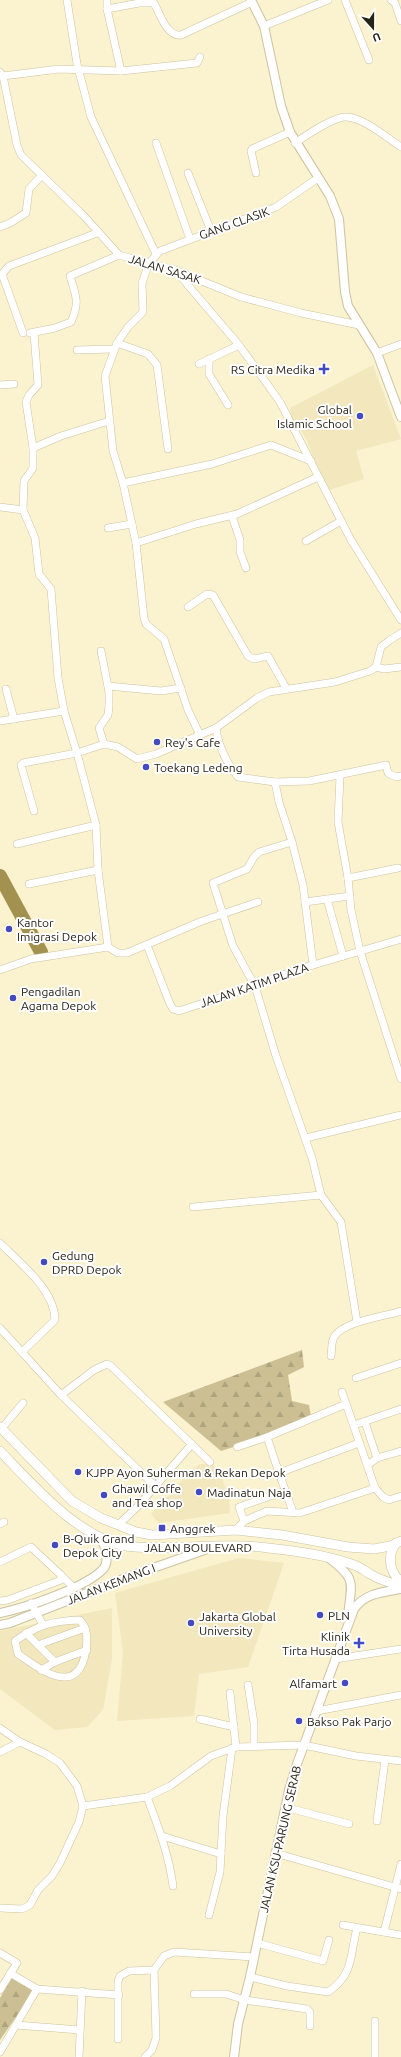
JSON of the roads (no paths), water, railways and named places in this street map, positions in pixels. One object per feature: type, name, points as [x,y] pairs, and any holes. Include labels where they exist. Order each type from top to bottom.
[{"type":"main road","name":"JALAN BOULEVARD","points":[[1,1428],[72,1501],[118,1525],[136,1532],[152,1534],[236,1530],[282,1535],[348,1547],[383,1548],[399,1542]]},
{"type":"main road","name":"JALAN BOULEVARD","points":[[0,1451],[61,1512],[89,1532],[102,1538],[134,1547],[222,1545],[268,1548],[329,1558],[354,1565],[379,1579],[401,1586]]},
{"type":"main road","points":[[399,1542],[390,1551],[390,1562],[393,1573],[401,1582]]},
{"type":"street","points":[[67,0],[78,71],[92,117],[156,254]]},
{"type":"street","points":[[107,0],[107,9],[121,71]]},
{"type":"street","points":[[264,26],[328,0]]},
{"type":"street","points":[[344,0],[369,60]]},
{"type":"street","points":[[391,0],[395,3],[401,21]]},
{"type":"street","points":[[107,9],[154,1],[171,33],[176,36],[182,35],[251,1],[264,26],[281,106],[290,132],[330,196],[339,219],[345,292],[348,306],[377,353],[401,417]]},
{"type":"street","points":[[1,74],[60,69],[78,71],[121,71],[197,63],[200,57]]},
{"type":"street","name":"JALAN SASAK","points":[[1,74],[17,145],[21,155],[84,216],[97,233],[119,255],[175,270],[241,297],[301,313],[359,325]]},
{"type":"street","points":[[296,143],[322,126],[346,117],[358,120],[401,147]]},
{"type":"street","points":[[256,173],[251,151],[252,149],[290,132]]},
{"type":"street","points":[[156,143],[190,239]]},
{"type":"street","points":[[188,173],[212,231]]},
{"type":"street","points":[[0,227],[10,223],[26,213],[29,189],[42,175]]},
{"type":"street","name":"GANG CLASIK","points":[[200,735],[181,688],[164,639],[146,624],[144,618],[136,543],[123,483],[113,451],[105,376],[116,346],[128,327],[143,312],[142,283],[149,263],[156,254],[172,244],[190,239],[276,207],[318,178]]},
{"type":"street","points":[[97,233],[9,266],[2,274],[21,333],[34,333],[71,322],[77,309],[77,302],[70,276],[119,255]]},
{"type":"street","points":[[175,270],[239,345],[280,402],[351,540],[401,620]]},
{"type":"street","points":[[34,333],[38,385],[28,395],[26,402],[33,448],[33,468],[24,481],[23,510],[35,538],[39,574],[51,589],[58,678],[64,711],[78,753],[96,825],[98,870],[108,947]]},
{"type":"street","points":[[377,353],[401,344]]},
{"type":"street","points":[[199,364],[239,345]]},
{"type":"street","points":[[77,350],[116,346],[148,354],[157,365],[168,449]]},
{"type":"street","points":[[209,359],[209,374],[228,405]]},
{"type":"street","points":[[0,385],[14,384]]},
{"type":"street","points":[[33,448],[62,436],[109,421]]},
{"type":"street","points":[[123,483],[212,464],[271,445],[311,461]]},
{"type":"street","points":[[136,543],[196,524],[232,516],[318,477]]},
{"type":"street","points":[[0,507],[23,510]]},
{"type":"street","points":[[232,516],[240,540],[240,552],[246,568]]},
{"type":"street","points":[[306,541],[341,521]]},
{"type":"street","points":[[108,528],[132,524]]},
{"type":"street","points":[[188,607],[207,594],[213,595],[248,656],[254,659],[268,656],[286,688]]},
{"type":"street","points":[[34,811],[21,766],[22,763],[78,753],[104,744],[118,747],[137,759],[156,754],[216,728],[257,698],[269,692],[286,688],[335,682],[370,672],[376,667],[381,648],[401,633]]},
{"type":"street","points":[[101,651],[108,686],[110,706],[108,715],[102,721],[99,728],[104,744]]},
{"type":"street","points":[[376,667],[401,667]]},
{"type":"street","points":[[108,686],[161,691],[181,688]]},
{"type":"street","points":[[6,689],[14,719]]},
{"type":"street","points":[[0,721],[64,711]]},
{"type":"street","points":[[216,728],[217,737],[230,768],[238,777],[275,782],[309,781],[340,776],[386,765],[388,773],[396,777],[401,776]]},
{"type":"street","points":[[340,776],[338,822],[360,951],[401,1079]]},
{"type":"street","points":[[275,782],[279,802],[292,842],[305,902],[313,965]]},
{"type":"street","points":[[17,844],[96,825]]},
{"type":"street","points":[[292,842],[259,852],[254,857],[247,869],[213,883],[233,946],[255,986],[276,1056],[306,1138],[321,1195],[341,1222],[357,1322]]},
{"type":"street","points":[[348,878],[398,868]]},
{"type":"street","points":[[29,884],[98,870]]},
{"type":"street","points":[[305,902],[350,896]]},
{"type":"street","points":[[327,899],[343,956]]},
{"type":"street","points":[[0,970],[31,959],[108,947],[118,953],[126,953],[223,913],[258,902]]},
{"type":"street","name":"JALAN KATIM PLAZA","points":[[148,945],[174,1010],[179,1011],[255,986],[268,979],[401,939]]},
{"type":"street","points":[[306,1138],[401,1115]]},
{"type":"street","points":[[193,1207],[321,1195]]},
{"type":"street","points":[[0,1243],[50,1296],[55,1312],[55,1320],[22,1352]]},
{"type":"street","points":[[331,1356],[334,1338],[340,1331],[357,1322],[401,1311]]},
{"type":"street","points":[[0,1328],[61,1395],[155,1486]]},
{"type":"street","points":[[356,1378],[401,1363]]},
{"type":"street","points":[[61,1395],[94,1370],[107,1364],[112,1366],[210,1462]]},
{"type":"street","points":[[342,1392],[375,1488],[389,1500],[401,1496]]},
{"type":"street","points":[[1,1428],[23,1403]]},
{"type":"street","points":[[237,1447],[267,1437],[346,1404]]},
{"type":"street","points":[[354,1426],[401,1410]]},
{"type":"street","points":[[365,1422],[377,1458]]},
{"type":"street","points":[[267,1437],[293,1512]]},
{"type":"street","points":[[279,1473],[359,1443]]},
{"type":"street","points":[[118,1525],[192,1444]]},
{"type":"street","points":[[368,1465],[377,1458],[401,1451]]},
{"type":"street","points":[[236,1530],[244,1521],[267,1511],[300,1513],[375,1488]]},
{"type":"street","points":[[244,1521],[239,1507],[285,1491]]},
{"type":"street","name":"JALAN KEMANG I","points":[[0,1613],[83,1583],[104,1567],[107,1559],[102,1538]]},
{"type":"street","name":"JALAN KEMANG I","points":[[0,1624],[36,1613],[136,1574],[222,1545]]},
{"type":"street","points":[[0,1562],[31,1547],[73,1587]]},
{"type":"street","name":"JALAN KSU-PARUNG SERAB","points":[[329,1558],[344,1570],[350,1581],[352,1596],[347,1626]]},
{"type":"street","points":[[0,1602],[61,1580],[61,1575]]},
{"type":"street","name":"JALAN KSU-PARUNG SERAB","points":[[234,2057],[238,2024],[245,2000],[275,1853],[296,1764],[317,1711],[347,1626],[358,1602],[366,1597],[401,1589]]},
{"type":"street","points":[[31,1603],[43,1625]]},
{"type":"street","points":[[80,1620],[85,1628],[87,1650],[81,1667],[73,1675],[65,1677],[41,1670],[18,1654],[15,1641],[26,1633],[43,1625],[55,1621],[80,1620]]},
{"type":"street","points":[[38,1645],[85,1628]]},
{"type":"street","points":[[26,1633],[55,1662]]},
{"type":"street","points":[[335,1659],[401,1649]]},
{"type":"street","points":[[41,1670],[55,1662],[87,1650]]},
{"type":"street","points":[[248,1685],[254,1723],[254,1746]]},
{"type":"street","points":[[209,1915],[220,1872],[223,1816],[234,1748],[234,1727],[230,1693]]},
{"type":"street","points":[[317,1711],[401,1695]]},
{"type":"street","points":[[200,1719],[234,1727]]},
{"type":"street","points":[[0,1728],[20,1742],[46,1754],[60,1763],[77,1786],[83,1806],[79,1822],[60,1863],[52,1876],[38,1890],[32,1902],[22,1909],[0,1908]]},
{"type":"street","points":[[0,1752],[20,1742]]},
{"type":"street","points":[[83,1806],[147,1797],[170,1786],[211,1756],[234,1748],[304,1745],[385,1760],[401,1761]]},
{"type":"street","points":[[377,1821],[385,1760]]},
{"type":"street","points":[[147,1797],[162,1836],[171,1869],[173,1886]]},
{"type":"street","points":[[285,1807],[349,1824]]},
{"type":"street","points":[[162,1836],[221,1854]]},
{"type":"street","points":[[275,1853],[309,1861],[398,1888]]},
{"type":"street","points":[[384,1932],[398,1888],[401,1864]]},
{"type":"street","points":[[343,1925],[401,1935]]},
{"type":"street","points":[[250,1977],[287,1986],[328,1992],[337,1986],[349,1970],[357,1928]]},
{"type":"street","points":[[257,1943],[323,1960],[329,1940]]},
{"type":"street","points":[[145,2057],[152,2050],[156,2038],[154,1970],[164,1956],[174,1952],[254,1957]]},
{"type":"street","points":[[0,1953],[17,1962],[0,1990]]},
{"type":"street","points":[[118,2039],[118,1981],[120,1976],[129,1971],[154,1970]]},
{"type":"street","points":[[10,1973],[33,1987],[119,1995]]},
{"type":"street","points":[[0,2052],[16,2025],[33,1987]]},
{"type":"street","points":[[79,2057],[82,1991]]},
{"type":"street","points":[[194,1994],[226,1994],[245,2000],[307,2009],[310,2012],[310,2026]]},
{"type":"street","points":[[375,2021],[375,2057]]},
{"type":"street","points":[[16,2025],[80,2030]]},
{"type":"waterway","points":[[0,876],[41,952]]},
{"type":"place","name":"RS Citra Medika","points":[[324,369]]},
{"type":"place","name":"Global Islamic School","points":[[360,416]]},
{"type":"place","name":"Rey's Cafe","points":[[157,742]]},
{"type":"place","name":"Toekang Ledeng","points":[[146,767]]},
{"type":"place","name":"Kantor Imigrasi Depok","points":[[9,929]]},
{"type":"place","name":"Pengadilan Agama Depok","points":[[13,998]]},
{"type":"place","name":"Gedung DPRD Depok","points":[[44,1262]]},
{"type":"place","name":"KJPP Ayon Suherman & Rekan Depok","points":[[78,1472]]},
{"type":"place","name":"Madinatun Naja","points":[[199,1492]]},
{"type":"place","name":"Ghawil Coffe and Tea shop","points":[[104,1495]]},
{"type":"place","name":"Anggrek","points":[[162,1528]]},
{"type":"place","name":"B-Quik Grand Depok City","points":[[55,1545]]},
{"type":"place","name":"PLN","points":[[320,1615]]},
{"type":"place","name":"Jakarta Global University","points":[[191,1623]]},
{"type":"place","name":"Klinik Tirta Husada","points":[[359,1643]]},
{"type":"place","name":"Alfamart","points":[[345,1683]]},
{"type":"place","name":"Bakso Pak Parjo","points":[[299,1721]]}]
